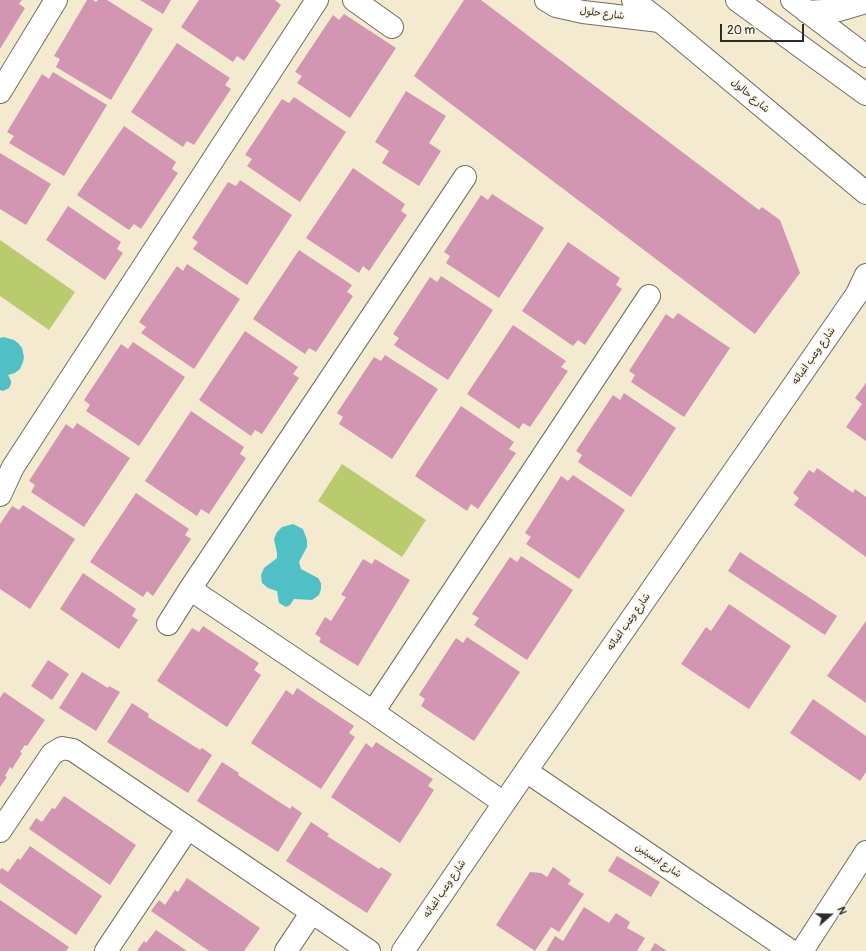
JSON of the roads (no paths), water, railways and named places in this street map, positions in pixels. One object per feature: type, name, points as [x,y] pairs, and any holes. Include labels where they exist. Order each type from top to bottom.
[{"type":"street","points":[[0,92],[56,0]]},
{"type":"street","points":[[0,495],[6,463],[317,0]]},
{"type":"street","points":[[354,0],[392,27]]},
{"type":"street","name":"شارع حلول","points":[[546,0],[556,6],[583,12],[660,21]]},
{"type":"street","name":"شارع حالول","points":[[633,0],[866,193]]},
{"type":"street","points":[[736,0],[866,94]]},
{"type":"street","points":[[799,6],[839,10],[866,2]]},
{"type":"street","points":[[799,6],[866,56]]},
{"type":"street","points":[[168,624],[465,177]]},
{"type":"street","name":"شارع وعب اغباثه","points":[[403,951],[863,285]]},
{"type":"street","points":[[373,712],[649,296]]},
{"type":"street","points":[[190,589],[373,712],[504,803]]},
{"type":"street","points":[[0,831],[52,754],[62,748],[73,750],[369,951]]},
{"type":"street","name":"شارع ابسيتين","points":[[526,771],[791,951]]},
{"type":"street","points":[[106,951],[188,828]]},
{"type":"street","points":[[802,951],[866,852]]},
{"type":"street","points":[[286,951],[312,912]]},
{"type":"water","points":[[3,337],[14,340],[18,343],[22,348],[24,357],[20,369],[15,373],[8,375],[11,384],[9,388],[3,391],[0,390],[0,338]]},
{"type":"water","points":[[293,524],[303,529],[307,540],[307,547],[299,562],[301,569],[318,578],[321,583],[321,589],[319,595],[312,600],[294,599],[290,605],[286,607],[279,603],[277,591],[268,588],[262,583],[261,575],[264,568],[277,558],[274,539],[277,532],[282,527]]}]
